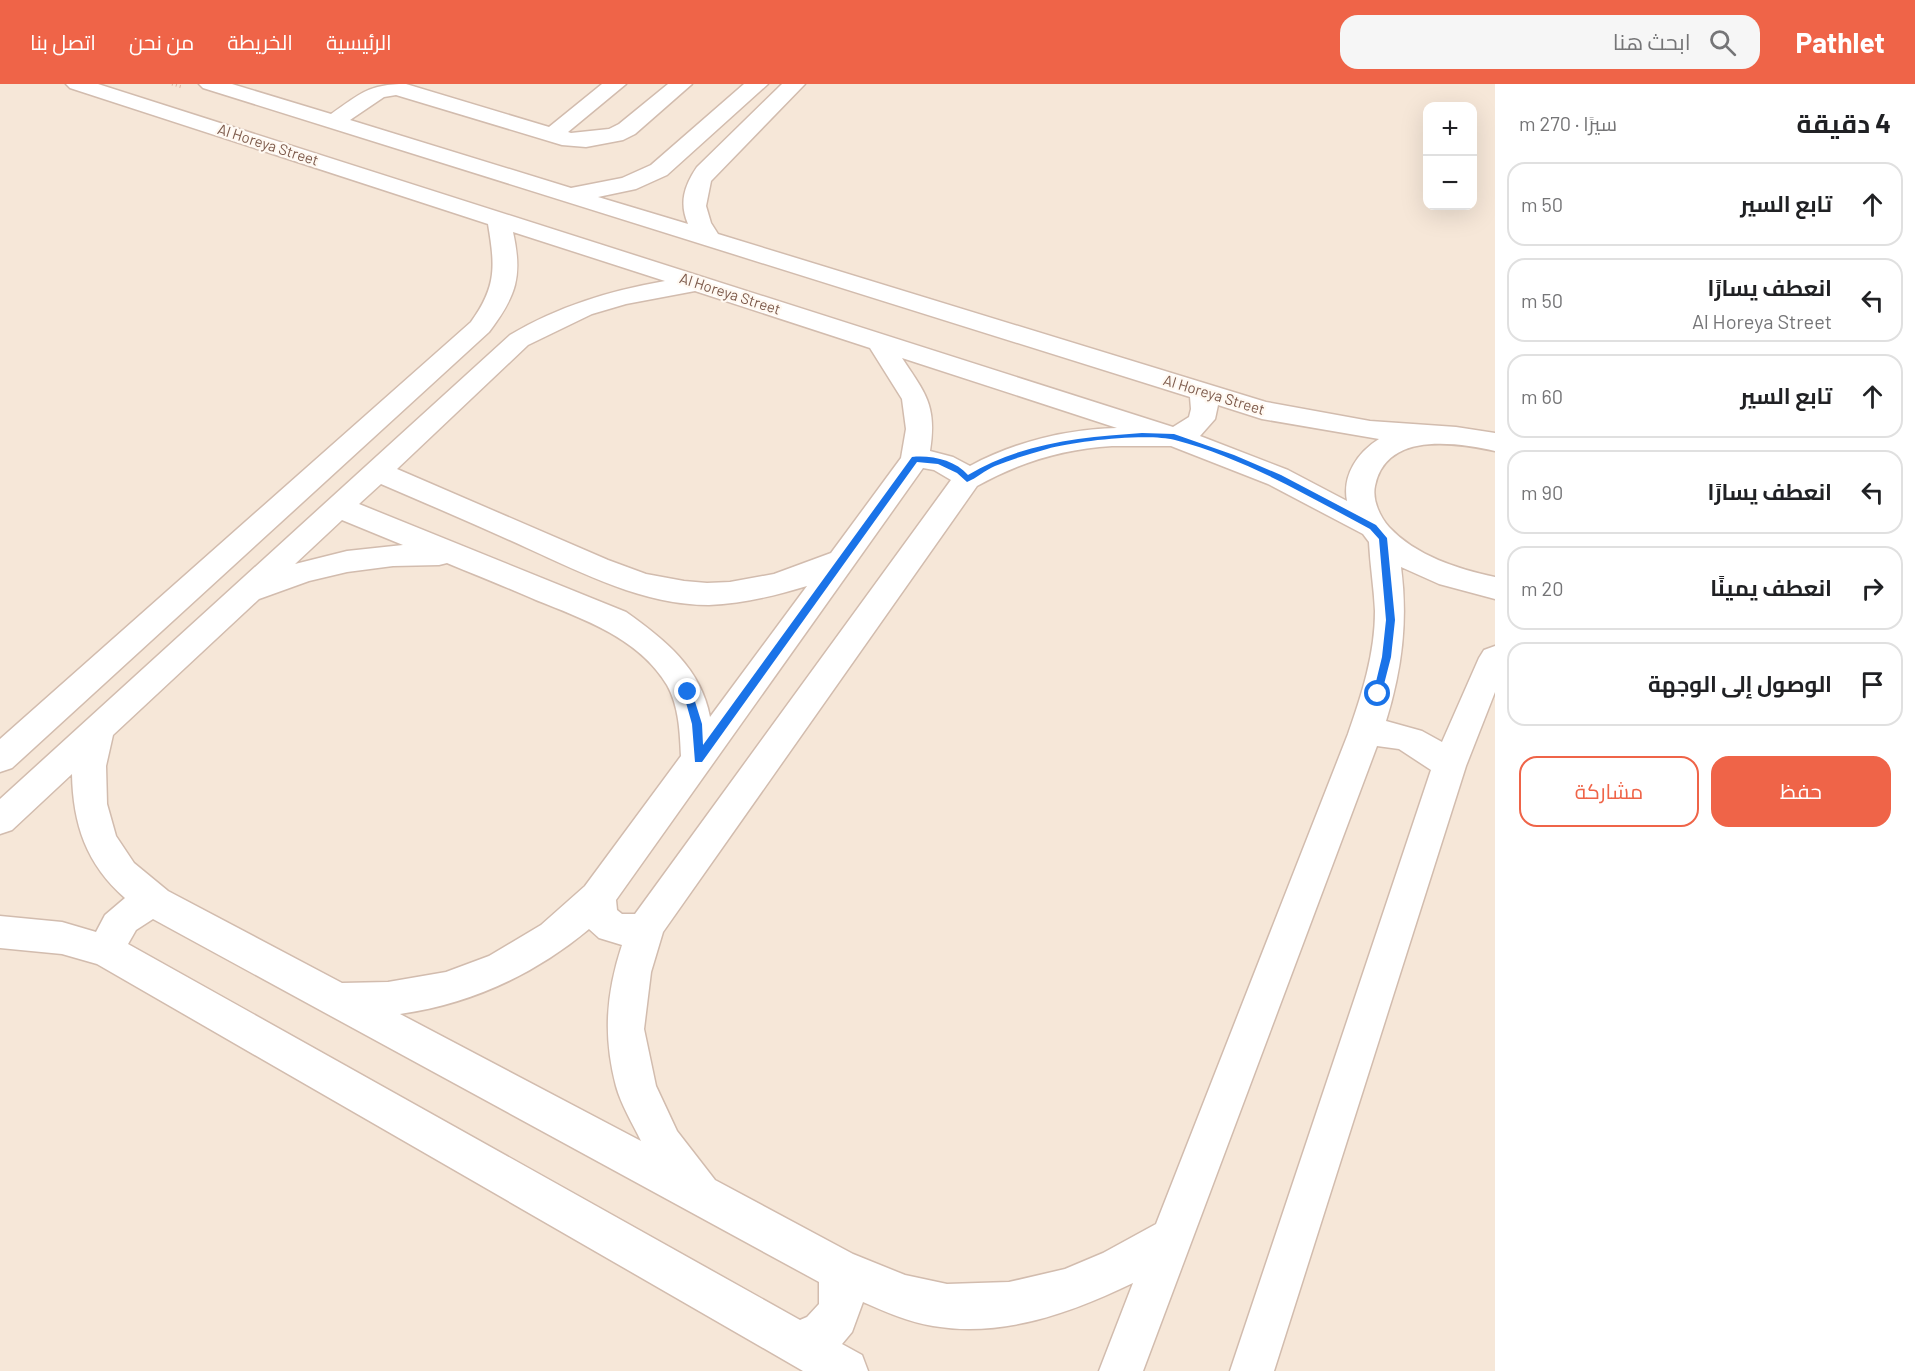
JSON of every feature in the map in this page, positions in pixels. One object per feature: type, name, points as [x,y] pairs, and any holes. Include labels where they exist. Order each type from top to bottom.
[{"type":"street","name":"Al Horeya Street","points":[[77,84],[1231,457],[1278,477],[1378,533],[1416,563],[1458,581],[1495,588]]},
{"type":"street","name":"Al Horeya Street","points":[[210,84],[1262,410],[1316,422],[1370,430],[1432,434]]},
{"type":"street","points":[[553,134],[615,84]]},
{"type":"street","points":[[334,122],[377,92],[397,88],[570,140],[585,140],[615,135],[636,123],[681,84]]},
{"type":"street","points":[[568,195],[628,184],[659,170],[757,84]]},
{"type":"street","points":[[710,239],[695,217],[693,205],[698,183],[705,172],[794,84]]},
{"type":"street","points":[[0,759],[480,327],[496,305],[505,283],[506,262],[500,219]]},
{"type":"street","points":[[0,820],[519,340],[580,308],[615,298],[699,284]]},
{"type":"street","points":[[480,327],[501,327],[510,330],[519,340]]},
{"type":"street","points":[[336,1000],[389,999],[442,989],[494,971],[540,947],[577,919],[598,897],[915,459],[920,429],[915,399],[879,342]]},
{"type":"street","points":[[705,1198],[663,1145],[636,1088],[625,1029],[632,972],[648,926],[967,479],[991,465],[1048,446],[1110,437],[1174,437],[1188,432],[1199,424],[1205,414],[1206,403],[1202,392]]},
{"type":"street","points":[[1121,1371],[1365,734],[1387,657],[1390,620],[1378,533],[1360,501],[1360,476],[1374,455],[1398,441],[1432,434],[1487,437]]},
{"type":"street","points":[[915,459],[940,461],[960,471],[967,479]]},
{"type":"street","points":[[377,471],[617,575],[661,589],[708,594],[757,590],[803,578],[843,560]]},
{"type":"street","points":[[338,507],[615,620],[644,639],[670,663],[688,692],[697,724],[698,759]]},
{"type":"street","points":[[245,593],[286,576],[372,557],[416,554],[458,556]]},
{"type":"street","points":[[1252,1371],[1449,766],[1488,668],[1495,658]]},
{"type":"street","points":[[98,729],[89,766],[90,804],[100,840],[121,873],[155,902],[838,1269],[890,1292],[945,1306],[1007,1305],[1067,1292],[1121,1269],[1172,1238]]},
{"type":"street","points":[[1365,734],[1384,733],[1418,742],[1449,766]]},
{"type":"street","points":[[598,897],[597,908],[601,919],[609,926],[629,931],[648,926]]},
{"type":"street","points":[[106,951],[116,926],[140,907],[155,902]]},
{"type":"street","points":[[0,932],[62,938],[106,951],[846,1371]]},
{"type":"street","points":[[798,1343],[814,1339],[828,1330],[837,1316],[843,1301],[843,1285],[838,1269]]},
{"type":"shaded area","points":[[0,84],[1495,84],[1495,1371],[0,1371]]},
{"type":"route","points":[[688,692],[697,724],[698,759],[915,459],[940,461],[951,465],[967,479],[991,465],[1018,454],[1048,446],[1079,440],[1142,436],[1174,437],[1231,457],[1278,477],[1373,527],[1383,538],[1390,620],[1387,657],[1378,694]]}]
